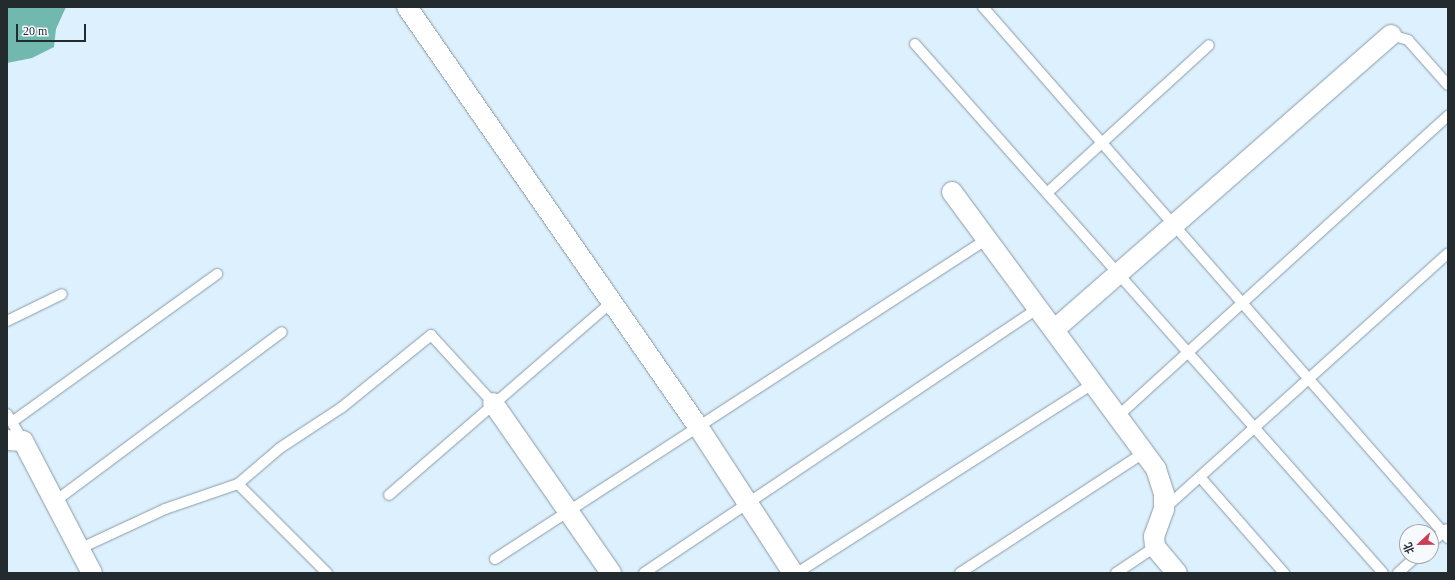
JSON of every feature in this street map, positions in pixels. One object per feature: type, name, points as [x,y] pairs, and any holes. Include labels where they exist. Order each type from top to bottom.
[{"type":"street","points":[[407,7],[697,426],[792,573]]},
{"type":"street","points":[[1054,330],[1391,35]]},
{"type":"street","points":[[952,192],[1145,452],[1162,483],[1164,509],[1154,536],[1155,546],[1177,573]]},
{"type":"street","points":[[493,403],[611,573]]},
{"type":"street","points":[[12,429],[54,502],[92,573]]},
{"type":"lane","points":[[983,7],[1446,533]]},
{"type":"lane","points":[[1391,35],[1408,40],[1448,85]]},
{"type":"lane","points":[[915,44],[1383,573]]},
{"type":"lane","points":[[1047,193],[1209,45]]},
{"type":"lane","points":[[1118,416],[1448,116]]},
{"type":"lane","points":[[495,559],[697,426],[987,239]]},
{"type":"lane","points":[[1164,509],[1448,253]]},
{"type":"lane","points":[[12,429],[217,274]]},
{"type":"lane","points":[[7,321],[62,294]]},
{"type":"lane","points":[[389,494],[612,302]]},
{"type":"lane","points":[[644,573],[1038,308]]},
{"type":"lane","points":[[54,502],[282,332]]},
{"type":"lane","points":[[79,550],[165,509],[238,484],[280,448],[341,408],[431,335],[493,403]]},
{"type":"lane","points":[[797,573],[1094,383]]},
{"type":"lane","points":[[960,573],[1145,452]]},
{"type":"lane","points":[[1200,476],[1284,573]]},
{"type":"lane","points":[[238,484],[327,573]]},
{"type":"lane","points":[[1116,573],[1155,546]]},
{"type":"lane","points":[[1398,573],[1408,564]]},
{"type":"shaded area","points":[[7,7],[66,7],[56,29],[54,47],[32,58],[7,63]]}]
